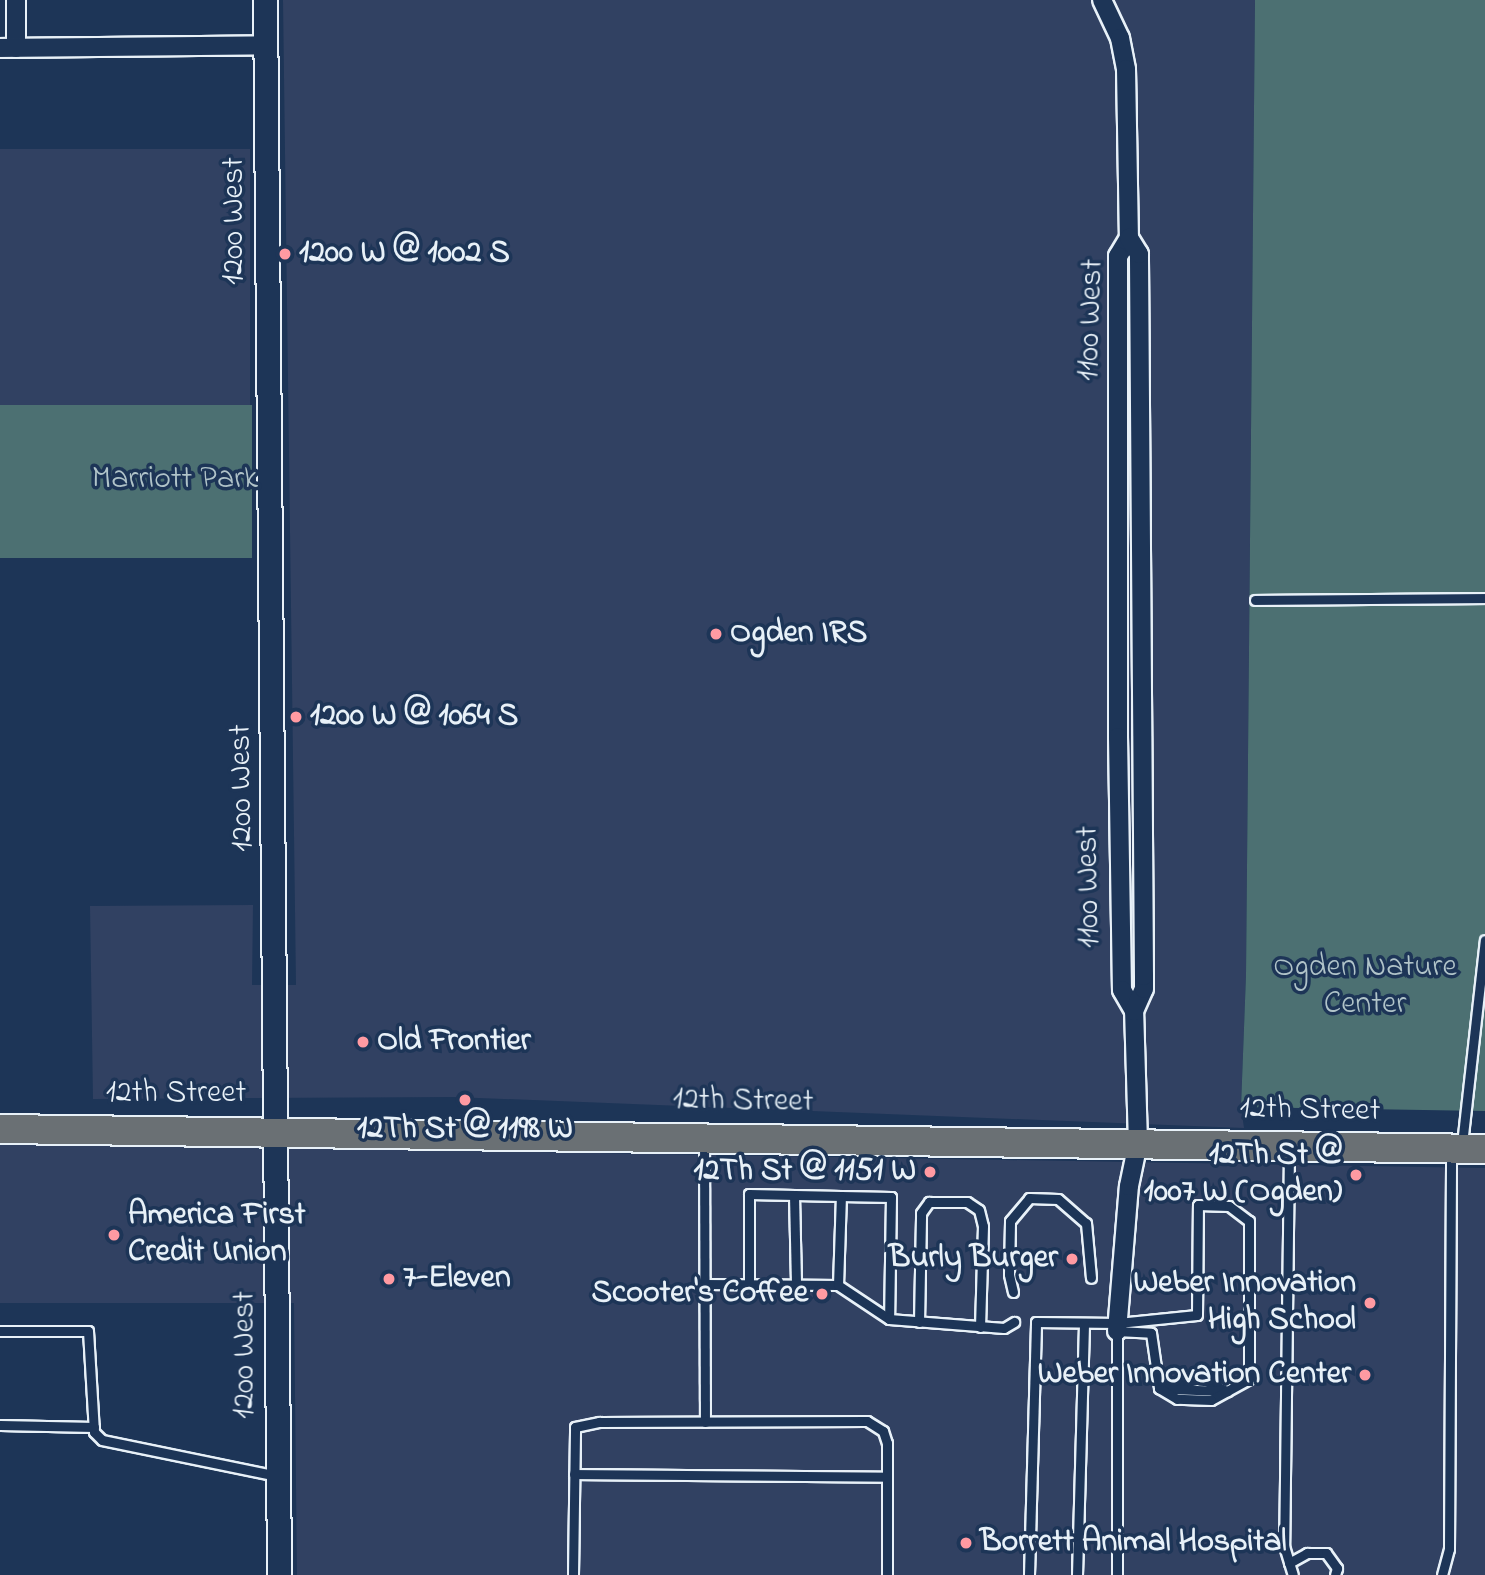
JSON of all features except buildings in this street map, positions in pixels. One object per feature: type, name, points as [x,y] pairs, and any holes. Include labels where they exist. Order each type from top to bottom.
[{"type":"main road","name":"12th Street","points":[[0,1129],[278,1129],[1466,1149]]},
{"type":"street","points":[[16,0],[8,48],[265,46]]},
{"type":"street","name":"1200 West","points":[[265,0],[278,1129],[279,1575]]},
{"type":"street","points":[[1102,0],[1120,38],[1126,69],[1129,238]]},
{"type":"street","name":"1100 West","points":[[1118,1327],[1129,1186],[1138,1143],[1134,1011],[1144,989],[1139,254],[1129,238],[1118,256],[1121,943],[1122,990],[1134,1011]]},
{"type":"street","points":[[1121,943],[1143,944]]},
{"type":"lane","points":[[1255,600],[1485,598]]},
{"type":"lane","points":[[1442,1575],[1449,1549],[1466,1149],[1485,940]]},
{"type":"lane","points":[[704,1136],[705,1422]]},
{"type":"lane","points":[[1289,1146],[1284,1546],[1293,1575]]},
{"type":"lane","points":[[749,1284],[749,1194],[891,1197],[889,1319]]},
{"type":"lane","points":[[794,1195],[796,1284]]},
{"type":"lane","points":[[838,1285],[841,1196]]},
{"type":"lane","points":[[1013,1292],[1009,1274],[1010,1220],[1029,1198],[1058,1199],[1086,1223],[1091,1236],[1091,1278]]},
{"type":"lane","points":[[919,1322],[921,1213],[929,1202],[967,1202],[979,1210],[983,1226],[980,1327]]},
{"type":"lane","points":[[1118,1327],[1197,1315],[1198,1205],[1229,1206],[1249,1221],[1249,1379],[1211,1400],[1177,1399],[1159,1388]]},
{"type":"lane","points":[[704,1284],[838,1285],[889,1319],[1004,1328],[1014,1322]]},
{"type":"lane","points":[[1029,1575],[1033,1331],[1036,1322],[1084,1323],[1151,1334],[1159,1388]]},
{"type":"lane","points":[[1077,1575],[1084,1323]]},
{"type":"lane","points":[[1117,1575],[1118,1327]]},
{"type":"lane","points":[[0,1331],[88,1331],[94,1427],[102,1440],[119,1446],[279,1476]]},
{"type":"lane","points":[[1159,1388],[1201,1378],[1227,1391]]},
{"type":"lane","points":[[573,1575],[575,1427],[598,1422],[867,1421],[883,1431],[887,1477],[887,1575]]},
{"type":"lane","points":[[0,1426],[94,1427]]},
{"type":"lane","points":[[574,1474],[887,1477]]},
{"type":"lane","points":[[1289,1563],[1307,1553],[1326,1553],[1337,1568],[1335,1575]]},
{"type":"shaded area","points":[[283,0],[1255,0],[1246,975],[1241,1107],[1244,1128],[454,1097],[93,1099],[90,906],[253,905],[252,985],[296,985]]},
{"type":"shaded area","points":[[0,149],[250,149],[250,405],[0,405]]},
{"type":"shaded area","points":[[0,1143],[1485,1168],[1485,1575],[297,1575],[294,1303],[0,1303]]},
{"type":"green space","name":"Ogden Nature Center","points":[[1255,0],[1485,0],[1485,1111],[1241,1107],[1246,975]]},
{"type":"green space","name":"Marriott Park","points":[[0,405],[252,405],[252,558],[0,558]]},
{"type":"place","name":"1200 W @ 1002 S","points":[[285,254]]},
{"type":"place","name":"Ogden IRS","points":[[716,634]]},
{"type":"place","name":"1200 W @ 1064 S","points":[[296,717]]},
{"type":"place","name":"Old Frontier","points":[[363,1042]]},
{"type":"place","name":"12Th St @ 1198 W","points":[[465,1100]]},
{"type":"place","name":"12Th St @ 1151 W","points":[[930,1172]]},
{"type":"place","name":"12Th St @ 1007 W (Ogden)","points":[[1356,1175]]},
{"type":"place","name":"America First Credit Union","points":[[114,1235]]},
{"type":"place","name":"Burly Burger","points":[[1072,1259]]},
{"type":"place","name":"7-Eleven","points":[[389,1279]]},
{"type":"place","name":"Scooter's Coffee","points":[[822,1294]]},
{"type":"place","name":"Weber Innovation High School","points":[[1370,1303]]},
{"type":"place","name":"Weber Innovation Center","points":[[1365,1375]]},
{"type":"place","name":"Borrett Animal Hospital","points":[[966,1543]]}]
